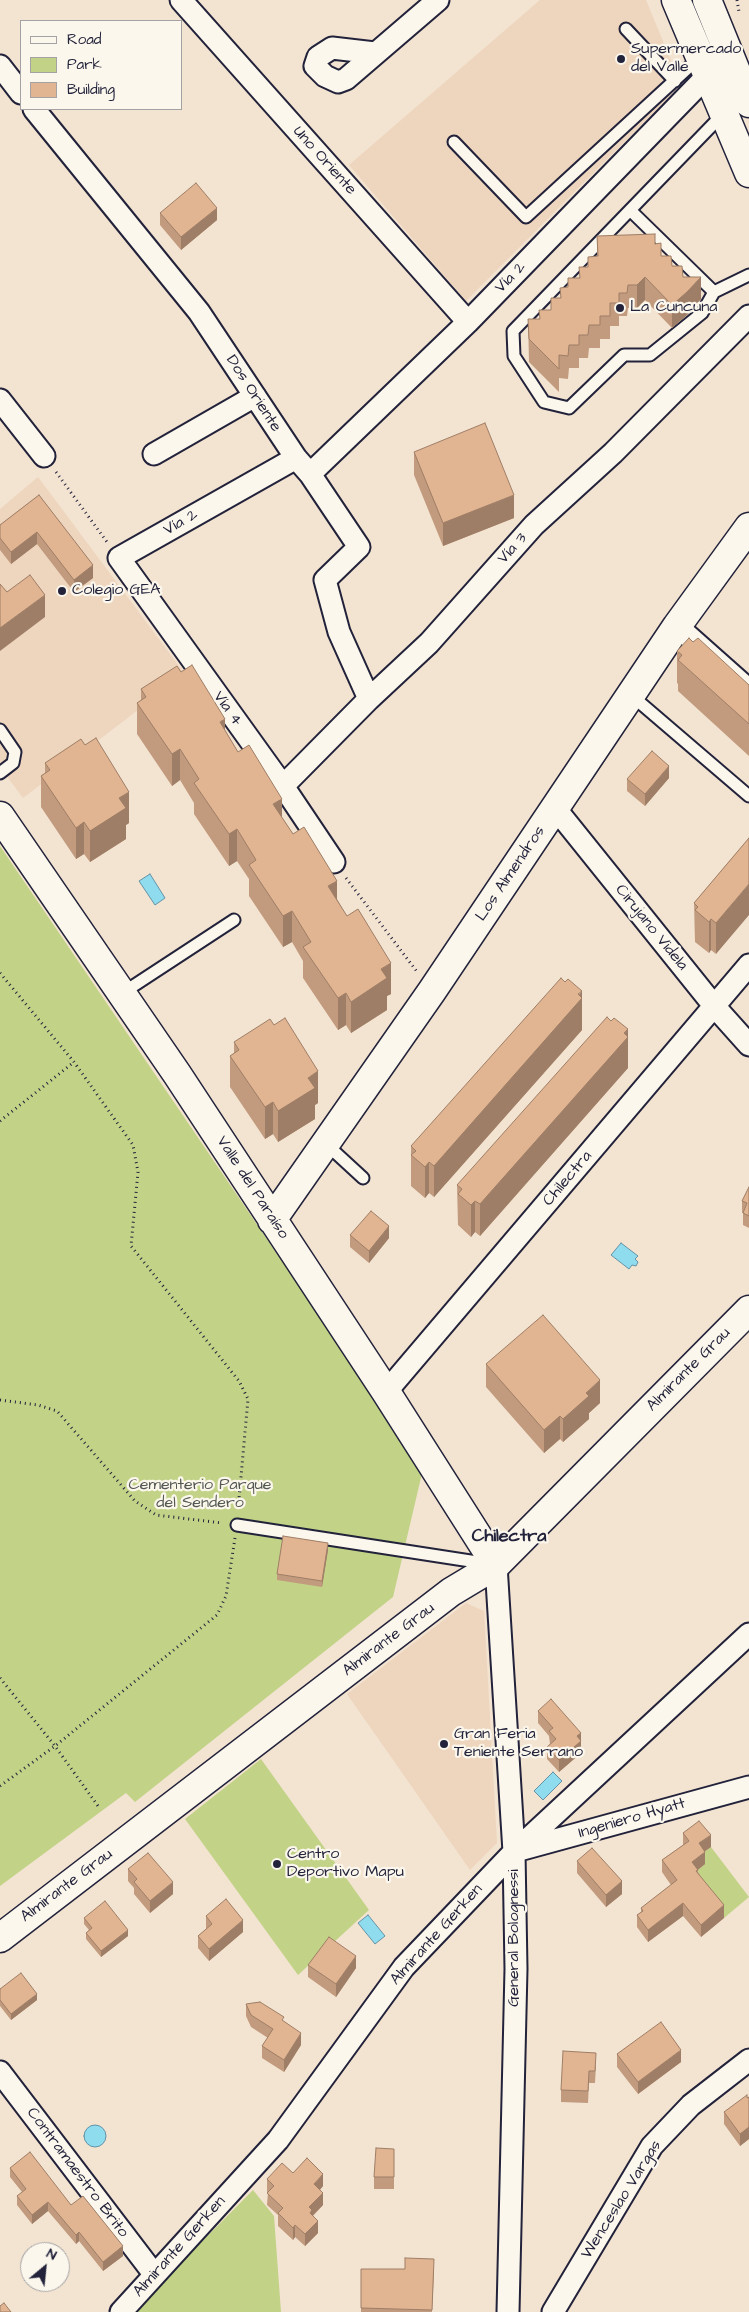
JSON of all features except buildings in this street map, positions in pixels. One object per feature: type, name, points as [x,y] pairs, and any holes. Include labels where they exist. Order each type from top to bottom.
[{"type":"street","name":"Uno Oriente","points":[[181,0],[468,322]]},
{"type":"street","points":[[375,53],[438,0]]},
{"type":"street","points":[[676,0],[749,173]]},
{"type":"street","points":[[707,0],[747,92]]},
{"type":"street","points":[[0,66],[20,91]]},
{"type":"street","name":"Vía 2","points":[[310,474],[711,85]]},
{"type":"street","points":[[711,85],[742,132],[749,134]]},
{"type":"street","name":"Dos Oriente","points":[[35,110],[199,312],[296,458],[310,474],[359,547],[326,580],[339,632],[369,699]]},
{"type":"street","name":"Vía 3","points":[[283,786],[369,699],[429,643],[534,526],[613,453],[749,316]]},
{"type":"street","points":[[154,454],[255,396]]},
{"type":"street","points":[[0,400],[44,456]]},
{"type":"street","name":"Vía 2","points":[[119,558],[296,458]]},
{"type":"street","name":"Los Almendros","points":[[272,1220],[432,991],[678,626],[749,527]]},
{"type":"street","name":"Vía 4","points":[[119,558],[283,786],[334,862]]},
{"type":"street","points":[[678,626],[749,690]]},
{"type":"street","name":"Cirujano Videla","points":[[555,808],[715,1007],[749,1045]]},
{"type":"street","name":"Valle del Paraíso","points":[[0,816],[177,1074],[386,1392],[496,1565]]},
{"type":"street","name":"Chilectra","points":[[386,1392],[749,965]]},
{"type":"street","name":"Almirante Grau","points":[[0,1938],[451,1592],[496,1565],[749,1310]]},
{"type":"street","name":"General Bolognessi","points":[[496,1565],[514,1852],[516,1969],[508,2312]]},
{"type":"street","name":"Almirante Gerken","points":[[120,2312],[278,2140],[404,1967],[514,1852],[749,1634]]},
{"type":"street","name":"Ingeniero Hyatt","points":[[514,1852],[749,1787]]},
{"type":"street","name":"Wenceslao Vargas","points":[[553,2312],[652,2146],[691,2105],[749,2060]]},
{"type":"street","name":"Contramaestro Brito","points":[[0,2072],[154,2274]]},
{"type":"lane","points":[[626,29],[675,81],[711,85],[631,210],[513,331],[514,356],[544,402],[568,408],[624,355],[650,356],[702,313],[714,292],[749,275]]},
{"type":"lane","points":[[454,142],[526,217],[675,81]]},
{"type":"lane","points":[[631,210],[714,292]]},
{"type":"lane","points":[[631,695],[749,796]]},
{"type":"lane","points":[[0,730],[15,752],[14,763],[0,773]]},
{"type":"lane","points":[[122,994],[234,920]]},
{"type":"lane","points":[[326,1143],[363,1178]]},
{"type":"lane","points":[[237,1525],[496,1565]]},
{"type":"path","points":[[44,456],[119,558]]},
{"type":"path","points":[[334,862],[432,991]]},
{"type":"path","points":[[0,973],[74,1062],[134,1145],[138,1172],[131,1246],[240,1381],[248,1399],[237,1525],[226,1596],[217,1615],[55,1746],[0,1786]]},
{"type":"path","points":[[0,1120],[74,1062]]},
{"type":"path","points":[[0,1400],[38,1404],[57,1411],[135,1501],[156,1515],[237,1525]]},
{"type":"path","points":[[0,1678],[55,1746],[98,1806]]},
{"type":"shaded area","points":[[540,0],[646,0],[681,85],[466,301],[349,165]]},
{"type":"shaded area","name":"Colegio GEA","points":[[38,477],[185,674],[23,798],[0,767],[0,509]]},
{"type":"shaded area","name":"Gran Feria Teniente Serrano","points":[[466,1603],[484,1611],[497,1843],[470,1870],[347,1694]]},
{"type":"green space","name":"Cementerio Parque del Sendero","points":[[0,846],[423,1469],[393,1597],[135,1802],[126,1793],[0,1886]]},
{"type":"green space","name":"Centro Deportivo Mapu","points":[[261,1759],[369,1910],[298,1975],[185,1819]]},
{"type":"green space","points":[[711,1847],[749,1897],[724,1918],[692,1874],[699,1855]]},
{"type":"green space","points":[[253,2190],[274,2216],[281,2312],[132,2312]]},
{"type":"water","points":[[150,874],[165,898],[155,905],[139,881]]},
{"type":"water","points":[[621,1243],[638,1256],[635,1259],[638,1262],[636,1266],[632,1265],[629,1269],[611,1255]]},
{"type":"water","points":[[553,1772],[562,1781],[543,1800],[534,1791]]},
{"type":"water","points":[[368,1915],[385,1936],[375,1944],[358,1923]]},
{"type":"water","points":[[95,2125],[103,2128],[106,2136],[103,2144],[95,2147],[87,2144],[84,2136],[87,2128]]},
{"type":"place","name":"Supermercado del Valle","points":[[621,59]]},
{"type":"place","name":"La Cuncuna","points":[[620,308]]},
{"type":"place","name":"Colegio GEA","points":[[62,591]]},
{"type":"place","name":"Gran Feria Teniente Serrano","points":[[444,1744]]},
{"type":"place","name":"Centro Deportivo Mapu","points":[[277,1864]]},
{"type":"district","name":"Chilectra","points":[[509,1537]]}]
